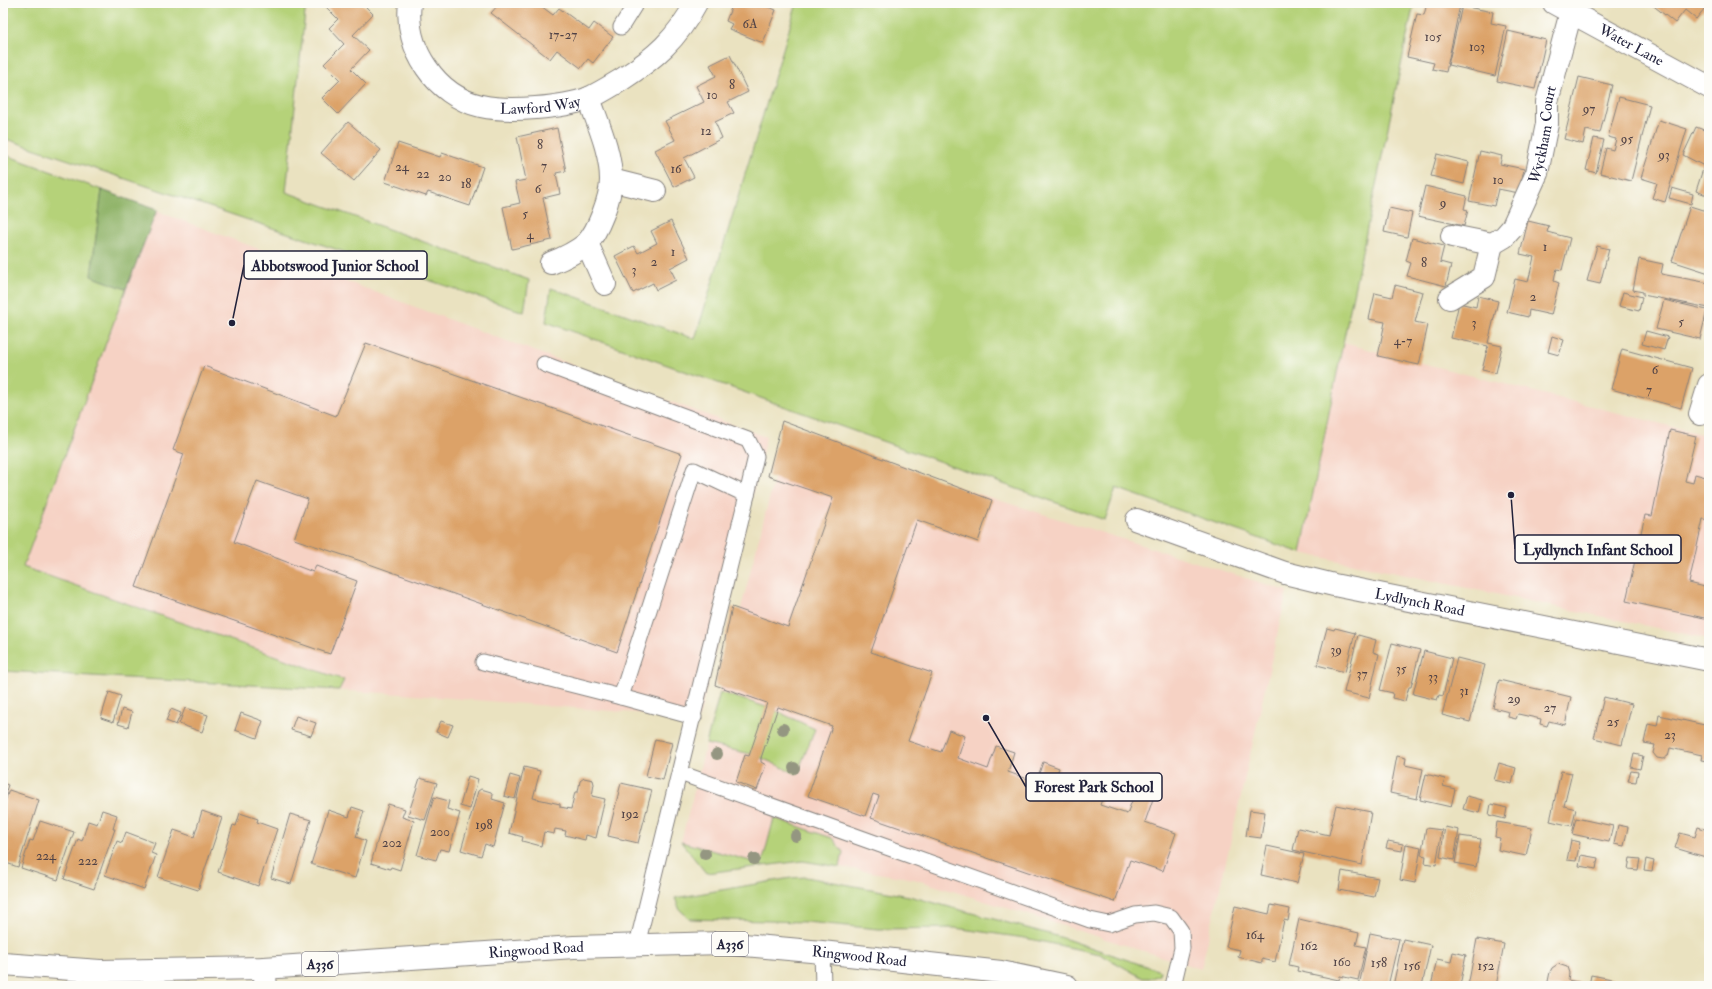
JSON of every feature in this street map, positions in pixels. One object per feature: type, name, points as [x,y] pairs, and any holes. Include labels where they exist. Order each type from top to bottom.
[{"type":"street","name":"Lawford Way","points":[[410,3],[410,31],[419,57],[436,81],[457,96],[480,106],[506,108],[564,104],[589,98],[615,84],[643,66],[665,47],[685,23],[696,3]]},
{"type":"street","name":"Water Lane","points":[[1562,8],[1709,86]]},
{"type":"street","name":"Wyckham Court","points":[[1492,244],[1504,238],[1512,228],[1537,173],[1546,124],[1547,102],[1562,8]]},
{"type":"street","points":[[551,263],[570,255],[587,243],[600,222],[607,204],[611,180],[605,145],[589,98]]},
{"type":"street","points":[[611,180],[655,191]]},
{"type":"street","points":[[1450,298],[1484,277],[1492,244],[1452,236]]},
{"type":"street","points":[[587,243],[605,284]]},
{"type":"street","points":[[1700,414],[1709,386]]},
{"type":"street","name":"Lydlynch Road","points":[[1136,520],[1285,573],[1342,586],[1709,660]]},
{"type":"street","name":"Ringwood Road","points":[[3,965],[100,971],[265,977],[566,948],[722,943],[822,952],[1001,972],[1067,986]]},
{"type":"lane","points":[[620,27],[636,3]]},
{"type":"lane","points":[[544,364],[748,440],[756,456],[694,717],[637,945]]},
{"type":"lane","points":[[621,697],[694,470],[747,495]]},
{"type":"lane","points":[[483,662],[694,717]]},
{"type":"lane","points":[[680,773],[1090,920],[1109,924],[1135,915],[1154,913],[1171,917],[1181,931],[1182,948],[1173,986]]},
{"type":"lane","points":[[822,952],[823,986]]},
{"type":"shaded area","points":[[3,154],[766,437],[699,718],[401,694],[3,671]]},
{"type":"shaded area","points":[[1343,343],[1709,436],[1709,639],[1301,553]]},
{"type":"shaded area","points":[[786,433],[1287,591],[1201,969],[914,879],[803,861],[706,873],[681,842]]},
{"type":"green space","points":[[3,3],[306,3],[286,192],[529,280],[524,312],[3,138]]},
{"type":"green space","points":[[797,3],[1414,3],[1301,553],[1116,488],[1105,520],[546,322],[551,288],[695,339]]},
{"type":"green space","points":[[3,154],[102,190],[91,276],[126,289],[23,567],[344,680],[339,690],[3,671]]},
{"type":"green space","points":[[102,190],[157,210],[126,289],[91,276]]},
{"type":"green space","points":[[720,692],[772,709],[815,729],[797,774],[755,755],[706,744]]},
{"type":"green space","points":[[774,818],[832,838],[843,852],[840,867],[803,861],[706,873],[681,842],[758,863],[763,860]]},
{"type":"green space","points":[[806,877],[909,896],[1060,937],[1160,971],[1159,975],[1152,978],[1143,978],[1100,954],[1025,938],[955,928],[879,929],[806,922],[690,919],[680,910],[675,898],[791,878]]},
{"type":"building","points":[[322,3],[362,3],[373,14],[353,35],[369,50],[351,69],[366,84],[338,114],[322,98],[340,80],[324,64],[344,44],[329,28],[338,19]]},
{"type":"building","points":[[496,3],[537,3],[553,15],[559,8],[589,30],[594,23],[613,37],[593,63],[588,59],[581,68],[557,50],[550,59],[491,13],[498,5]]},
{"type":"building","points":[[733,3],[758,3],[776,10],[763,43],[729,29],[732,24],[726,21]]},
{"type":"building","points":[[1427,3],[1451,3],[1460,5],[1446,72],[1432,69],[1434,63],[1407,57],[1417,14],[1424,15]]},
{"type":"building","points":[[1650,3],[1709,3],[1696,19],[1685,10],[1675,23]]},
{"type":"building","points":[[1462,6],[1493,12],[1491,23],[1506,26],[1495,76],[1448,65]]},
{"type":"building","points":[[1508,31],[1546,40],[1535,89],[1497,81]]},
{"type":"building","points":[[730,55],[748,92],[728,102],[734,113],[715,122],[722,138],[684,158],[694,177],[674,187],[655,150],[675,140],[665,121],[704,102],[696,86],[716,76],[710,65]]},
{"type":"building","points":[[1579,77],[1612,85],[1600,133],[1586,130],[1583,144],[1564,139]]},
{"type":"building","points":[[1619,97],[1650,105],[1631,181],[1600,173],[1606,148],[1613,150],[1616,139],[1608,137]]},
{"type":"building","points":[[1659,120],[1687,129],[1665,202],[1652,198],[1657,183],[1641,178]]},
{"type":"building","points":[[348,122],[381,150],[354,181],[321,153]]},
{"type":"building","points":[[1696,127],[1709,132],[1709,196],[1696,191],[1704,166],[1683,155]]},
{"type":"building","points":[[557,128],[566,171],[556,173],[560,194],[543,198],[552,240],[512,249],[503,207],[520,203],[515,182],[526,180],[517,137]]},
{"type":"building","points":[[1594,138],[1604,140],[1596,173],[1586,170]]},
{"type":"building","points":[[398,143],[440,157],[442,153],[483,167],[470,206],[428,192],[426,196],[385,182]]},
{"type":"building","points":[[1480,151],[1502,156],[1500,164],[1524,169],[1519,193],[1498,189],[1494,206],[1469,201]]},
{"type":"building","points":[[1437,154],[1469,162],[1464,184],[1431,176]]},
{"type":"building","points":[[1425,186],[1467,196],[1464,209],[1468,210],[1464,226],[1418,216]]},
{"type":"building","points":[[1672,188],[1693,194],[1691,204],[1669,198]]},
{"type":"building","points":[[1690,206],[1709,212],[1709,273],[1672,261]]},
{"type":"building","points":[[1389,208],[1412,213],[1407,237],[1384,232]]},
{"type":"building","points":[[671,221],[689,258],[670,268],[676,280],[656,290],[653,283],[633,293],[615,256],[634,246],[638,253],[657,243],[651,231]]},
{"type":"building","points":[[1528,221],[1549,226],[1547,232],[1570,238],[1562,270],[1557,269],[1555,275],[1554,281],[1559,283],[1551,315],[1529,310],[1528,317],[1507,312],[1515,279],[1528,282],[1534,257],[1520,254]]},
{"type":"building","points":[[1412,238],[1444,246],[1440,262],[1451,265],[1446,286],[1407,276],[1411,263],[1406,261]]},
{"type":"building","points":[[1597,246],[1609,249],[1600,284],[1587,281]]},
{"type":"building","points":[[1639,259],[1663,264],[1661,274],[1709,283],[1709,308],[1643,295],[1643,292],[1633,290]]},
{"type":"building","points":[[1395,285],[1423,292],[1415,322],[1428,325],[1419,365],[1378,356],[1385,322],[1369,319],[1375,293],[1392,297]]},
{"type":"building","points":[[1623,292],[1642,297],[1639,311],[1619,306]]},
{"type":"building","points":[[1478,296],[1498,301],[1488,343],[1502,346],[1496,373],[1482,370],[1488,346],[1451,338],[1459,303],[1476,307]]},
{"type":"building","points":[[1664,300],[1707,310],[1700,339],[1656,329]]},
{"type":"building","points":[[1646,331],[1668,337],[1664,350],[1642,344]]},
{"type":"building","points":[[1552,336],[1564,340],[1559,355],[1548,352]]},
{"type":"building","points":[[366,343],[682,454],[617,652],[358,560],[294,539],[308,499],[257,481],[234,542],[313,572],[316,566],[357,581],[330,654],[136,587],[184,454],[173,450],[204,366],[336,416]]},
{"type":"building","points":[[1622,349],[1692,368],[1681,408],[1611,389]]},
{"type":"building","points":[[782,421],[992,500],[978,542],[917,520],[871,652],[932,673],[908,741],[941,752],[949,730],[965,736],[958,758],[988,769],[996,746],[1014,752],[1008,772],[1036,782],[1043,762],[1059,768],[1052,788],[1078,797],[1085,778],[1107,785],[1100,805],[1127,814],[1135,793],[1153,799],[1145,822],[1176,833],[1163,871],[1130,860],[1115,902],[871,818],[879,796],[873,794],[865,816],[808,796],[832,726],[778,707],[761,758],[761,762],[766,765],[757,790],[736,782],[745,755],[749,756],[767,703],[715,685],[732,607],[788,627],[833,498],[768,476]]},
{"type":"building","points":[[1670,430],[1696,436],[1685,481],[1693,483],[1695,474],[1709,478],[1709,520],[1703,519],[1689,583],[1709,588],[1709,619],[1626,601],[1645,515],[1652,516]]},
{"type":"building","points":[[1327,628],[1334,630],[1335,628],[1355,633],[1345,672],[1317,665]]},
{"type":"building","points":[[1358,635],[1376,640],[1373,652],[1379,654],[1369,698],[1344,692]]},
{"type":"building","points":[[1392,643],[1420,650],[1411,687],[1409,687],[1405,701],[1392,698],[1393,693],[1380,690]]},
{"type":"building","points":[[1424,651],[1452,658],[1443,696],[1439,695],[1437,700],[1413,694]]},
{"type":"building","points":[[1457,658],[1485,665],[1470,722],[1442,715]]},
{"type":"building","points":[[1499,680],[1571,697],[1565,725],[1549,721],[1547,726],[1540,724],[1541,719],[1518,714],[1516,719],[1508,717],[1509,712],[1493,708]]},
{"type":"building","points":[[109,692],[121,696],[113,722],[101,718]]},
{"type":"building","points":[[1604,697],[1632,704],[1622,745],[1594,738]]},
{"type":"building","points":[[185,708],[208,715],[202,732],[179,724]]},
{"type":"building","points":[[122,709],[132,712],[128,727],[118,724]]},
{"type":"building","points":[[171,709],[181,713],[176,725],[166,721]]},
{"type":"building","points":[[241,713],[263,721],[257,738],[235,730]]},
{"type":"building","points":[[1659,715],[1709,726],[1709,761],[1701,760],[1702,755],[1670,748],[1668,756],[1663,759],[1657,758],[1653,753],[1655,745],[1644,743],[1648,724],[1657,726]]},
{"type":"building","points":[[296,716],[316,723],[311,736],[291,730]]},
{"type":"building","points":[[441,721],[453,725],[448,737],[436,732]]},
{"type":"building","points":[[655,739],[672,743],[663,780],[646,776]]},
{"type":"building","points":[[1634,754],[1643,756],[1640,769],[1631,767]]},
{"type":"building","points":[[1397,756],[1406,758],[1405,765],[1423,769],[1417,799],[1390,793]]},
{"type":"building","points":[[1499,763],[1516,768],[1512,784],[1494,780]]},
{"type":"building","points":[[524,767],[540,771],[533,798],[560,804],[560,807],[571,809],[575,792],[578,792],[580,781],[584,778],[593,780],[594,784],[592,796],[605,799],[596,838],[586,835],[585,840],[565,835],[566,831],[555,829],[554,834],[544,832],[541,846],[522,841],[523,837],[509,833]]},
{"type":"building","points":[[1561,771],[1572,773],[1564,806],[1576,809],[1572,826],[1550,821]]},
{"type":"building","points":[[1631,771],[1638,772],[1636,782],[1628,781]]},
{"type":"building","points":[[1426,774],[1445,779],[1443,786],[1455,789],[1451,807],[1420,800]]},
{"type":"building","points":[[510,775],[520,778],[515,799],[504,796]]},
{"type":"building","points":[[468,776],[478,779],[470,809],[460,806]]},
{"type":"building","points":[[420,778],[437,783],[425,820],[408,815]]},
{"type":"building","points":[[3,783],[8,785],[3,800]]},
{"type":"building","points":[[621,783],[652,790],[638,843],[608,836]]},
{"type":"building","points":[[481,789],[491,792],[493,795],[492,799],[505,803],[493,847],[485,844],[481,856],[461,850],[478,791]]},
{"type":"building","points":[[9,790],[39,800],[18,867],[3,862],[3,807]]},
{"type":"building","points":[[1467,796],[1482,800],[1479,813],[1463,809]]},
{"type":"building","points":[[434,797],[449,801],[447,809],[460,813],[449,851],[440,849],[436,860],[417,855]]},
{"type":"building","points":[[388,804],[405,809],[402,817],[414,821],[400,870],[391,867],[390,869],[371,863]]},
{"type":"building","points":[[1491,804],[1507,808],[1505,819],[1489,815]]},
{"type":"building","points":[[1336,805],[1371,812],[1362,865],[1293,850],[1298,828],[1329,835]]},
{"type":"building","points":[[352,807],[364,811],[356,837],[366,841],[355,878],[311,864],[328,810],[349,817]]},
{"type":"building","points":[[102,810],[117,815],[113,829],[115,829],[94,889],[64,879],[78,839],[82,841],[88,821],[97,824]]},
{"type":"building","points":[[1250,810],[1265,812],[1261,838],[1246,836]]},
{"type":"building","points":[[202,811],[222,818],[198,890],[158,877],[174,830],[194,837]]},
{"type":"building","points":[[240,813],[258,819],[257,822],[277,829],[258,886],[218,872],[233,825],[236,826]]},
{"type":"building","points":[[290,814],[311,820],[291,884],[271,878]]},
{"type":"building","points":[[1576,818],[1613,826],[1609,842],[1572,834]]},
{"type":"building","points":[[40,821],[74,832],[58,880],[21,868],[30,840],[33,841]]},
{"type":"building","points":[[1497,822],[1532,828],[1526,856],[1498,850],[1500,838],[1495,837]]},
{"type":"building","points":[[1618,825],[1628,827],[1624,846],[1614,844]]},
{"type":"building","points":[[1445,827],[1459,830],[1454,860],[1440,857]]},
{"type":"building","points":[[1698,827],[1708,830],[1705,840],[1709,841],[1709,858],[1675,848],[1680,833],[1695,837]]},
{"type":"building","points":[[1426,828],[1442,830],[1436,865],[1425,863],[1426,856],[1421,855]]},
{"type":"building","points":[[126,832],[155,843],[151,853],[156,855],[144,889],[105,875],[117,841],[122,843]]},
{"type":"building","points":[[1460,836],[1481,839],[1476,867],[1455,863]]},
{"type":"building","points":[[1571,840],[1580,842],[1576,861],[1567,860]]},
{"type":"building","points":[[1388,841],[1403,844],[1402,851],[1386,848]]},
{"type":"building","points":[[1406,844],[1421,847],[1415,883],[1400,880]]},
{"type":"building","points":[[1267,846],[1304,854],[1297,883],[1261,875]]},
{"type":"building","points":[[1581,855],[1598,858],[1596,869],[1579,866]]},
{"type":"building","points":[[1630,858],[1640,859],[1638,870],[1628,869]]},
{"type":"building","points":[[1646,859],[1654,861],[1652,871],[1644,870]]},
{"type":"building","points":[[1342,871],[1378,878],[1374,897],[1339,890]]},
{"type":"building","points":[[1271,905],[1290,909],[1288,921],[1284,920],[1275,962],[1262,959],[1262,963],[1238,957],[1240,950],[1226,947],[1235,906],[1269,914]]},
{"type":"building","points":[[1299,919],[1359,933],[1356,945],[1366,947],[1358,980],[1340,976],[1339,980],[1297,971],[1298,967],[1289,965]]},
{"type":"building","points":[[1370,933],[1399,939],[1388,986],[1359,986]]},
{"type":"building","points":[[1403,939],[1431,945],[1422,986],[1393,986]]},
{"type":"building","points":[[1477,939],[1504,944],[1496,986],[1468,986]]},
{"type":"building","points":[[1453,952],[1466,955],[1460,986],[1431,986],[1437,959],[1451,962]]},
{"type":"building","points":[[1558,964],[1567,967],[1569,973],[1568,980],[1582,983],[1581,986],[1547,986],[1552,968]]},
{"type":"building","points":[[1591,975],[1617,980],[1616,986],[1589,986]]},
{"type":"place","name":"Abbotswood Junior School","points":[[232,323]]},
{"type":"place","name":"Lydlynch Infant School","points":[[1511,495]]},
{"type":"place","name":"Forest Park School","points":[[986,718]]}]
